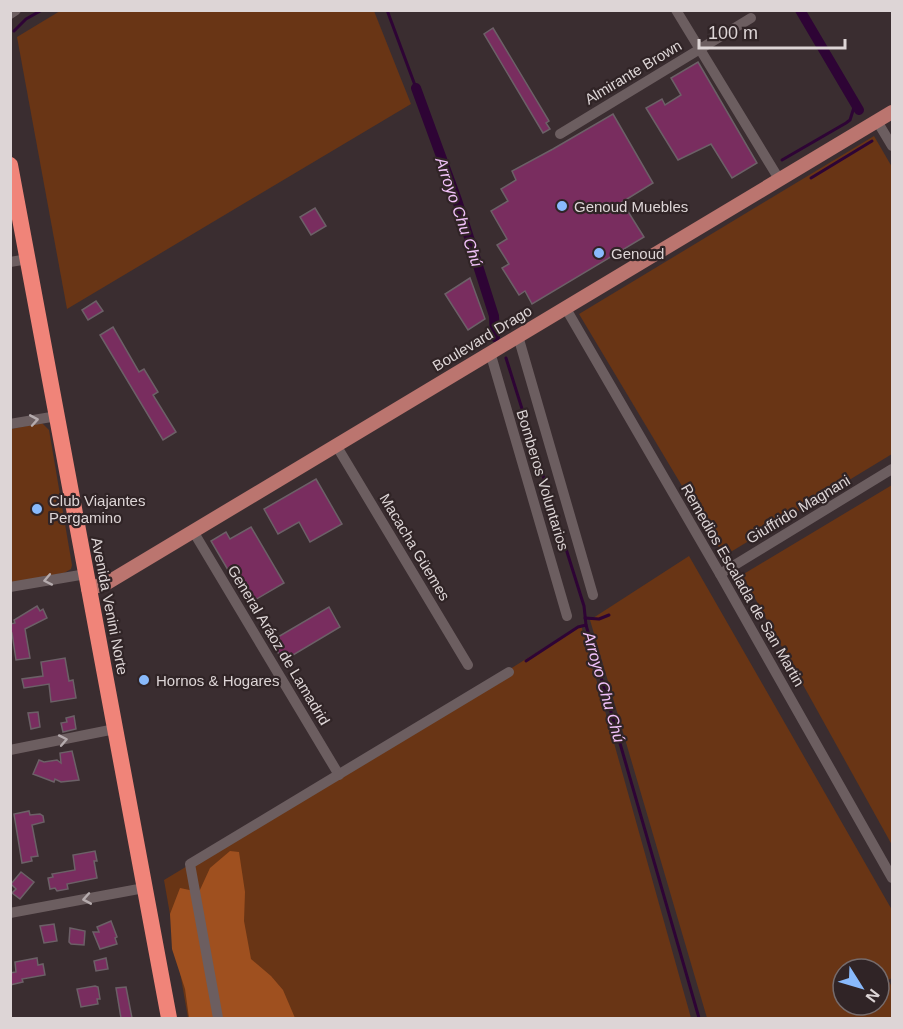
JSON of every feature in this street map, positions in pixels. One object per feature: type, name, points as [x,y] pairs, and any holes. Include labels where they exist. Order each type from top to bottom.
[{"type":"highway","name":"Avenida Venini Norte","points":[[10,165],[169,1018]]},
{"type":"main road","name":"Boulevard Drago","points":[[87,581],[107,584],[336,444],[892,112]]},
{"type":"street","points":[[10,14],[16,10]]},
{"type":"street","points":[[676,10],[779,179]]},
{"type":"street","name":"Almirante Brown","points":[[560,134],[752,18]]},
{"type":"street","points":[[877,121],[892,146]]},
{"type":"street","points":[[10,262],[28,259]]},
{"type":"street","name":"Remedios Escalada de San Martin","points":[[565,307],[720,574],[892,878]]},
{"type":"street","name":"Bomberos Voluntarios","points":[[514,338],[593,595]]},
{"type":"street","name":"Bomberos Voluntarios","points":[[491,352],[567,616]]},
{"type":"street","points":[[10,424],[57,416]]},
{"type":"street","name":"Macacha Güemes","points":[[336,444],[468,665]]},
{"type":"street","name":"Giuffrido Magnani","points":[[720,574],[892,469]]},
{"type":"street","name":"General Aráoz de Lamadrid","points":[[193,531],[339,775]]},
{"type":"street","points":[[10,587],[87,581]]},
{"type":"street","points":[[218,1018],[190,864],[509,672]]},
{"type":"street","points":[[10,750],[115,729]]},
{"type":"street","points":[[10,913],[144,888]]},
{"type":"shaded area","points":[[60,11],[374,11],[411,104],[67,309],[17,37]]},
{"type":"shaded area","points":[[874,136],[892,167],[892,454],[724,556],[579,314]]},
{"type":"shaded area","name":"Club Viajantes Pergamino","points":[[42,423],[49,430],[72,565],[71,569],[64,573],[11,583],[11,429]]},
{"type":"shaded area","points":[[892,485],[892,845],[742,575]]},
{"type":"shaded area","points":[[689,556],[892,910],[892,978],[891,957],[831,957],[831,1017],[891,1017],[891,985],[892,1018],[707,1018],[590,620]]},
{"type":"shaded area","points":[[581,625],[691,1018],[188,1018],[164,880]]},
{"type":"shaded area","points":[[230,851],[239,852],[245,892],[244,921],[251,959],[283,990],[295,1018],[189,1018],[185,989],[172,949],[170,914],[180,888],[199,892],[210,868]]},
{"type":"building","points":[[493,28],[549,121],[546,123],[550,129],[543,133],[484,34]]},
{"type":"building","points":[[698,62],[757,163],[732,178],[711,144],[678,160],[646,108],[662,99],[665,105],[681,95],[671,78]]},
{"type":"building","name":"Genoud Muebles","points":[[613,114],[653,183],[622,202],[644,237],[532,304],[525,291],[519,295],[502,268],[509,264],[497,245],[507,239],[491,211],[508,201],[501,189],[516,180],[512,171]]},
{"type":"building","points":[[315,208],[326,226],[311,235],[300,217]]},
{"type":"building","points":[[470,278],[485,319],[468,330],[445,294]]},
{"type":"building","points":[[96,301],[103,311],[88,320],[82,310]]},
{"type":"building","points":[[113,327],[139,372],[144,369],[158,392],[153,395],[176,432],[163,440],[100,335]]},
{"type":"building","points":[[316,479],[342,524],[310,542],[299,522],[278,534],[264,509]]},
{"type":"building","points":[[251,527],[284,583],[248,604],[211,541],[226,532],[230,539]]},
{"type":"building","points":[[37,606],[40,611],[43,609],[47,618],[25,629],[30,658],[16,660],[10,624],[15,623],[14,620]]},
{"type":"building","points":[[329,607],[340,627],[283,661],[271,641]]},
{"type":"building","points":[[65,658],[69,681],[73,680],[76,698],[51,702],[49,684],[24,688],[22,679],[43,676],[41,662]]},
{"type":"building","points":[[38,712],[40,727],[31,729],[28,713]]},
{"type":"building","points":[[74,716],[76,729],[63,732],[61,723],[67,722],[66,718]]},
{"type":"building","points":[[72,751],[79,780],[61,782],[55,779],[54,782],[33,774],[39,760],[44,762],[57,760],[61,763],[60,753]]},
{"type":"building","points":[[29,811],[30,815],[43,816],[44,822],[32,825],[38,856],[31,857],[32,861],[22,863],[14,814]]},
{"type":"building","points":[[95,851],[97,878],[67,884],[68,889],[57,891],[55,888],[50,889],[48,878],[53,877],[52,874],[75,870],[73,855]]},
{"type":"building","points":[[21,872],[34,882],[20,899],[12,893],[16,889],[11,884]]},
{"type":"building","points":[[111,921],[117,944],[100,949],[93,932],[99,932],[97,927]]},
{"type":"building","points":[[54,924],[57,941],[44,943],[40,926]]},
{"type":"building","points":[[70,928],[85,931],[84,945],[69,942]]},
{"type":"building","points":[[37,958],[38,965],[43,964],[45,975],[22,979],[23,982],[10,985],[10,973],[16,972],[15,962]]},
{"type":"building","points":[[106,958],[108,969],[96,971],[94,961]]},
{"type":"building","points":[[98,987],[100,999],[97,999],[98,1004],[81,1007],[77,989]]},
{"type":"building","points":[[126,987],[132,1018],[121,1018],[116,988]]},
{"type":"waterway","points":[[14,31],[26,19],[42,10]]},
{"type":"waterway","points":[[387,10],[416,88]]},
{"type":"waterway","points":[[800,10],[859,110]]},
{"type":"waterway","name":"Arroyo Chu Chú","points":[[416,88],[457,200],[494,316],[495,337]]},
{"type":"waterway","points":[[782,160],[850,120],[855,104]]},
{"type":"waterway","points":[[811,178],[872,141]]},
{"type":"waterway","name":"Arroyo Chu Chú","points":[[506,358],[584,606],[586,625],[699,1018]]},
{"type":"waterway","points":[[585,618],[599,619],[609,615]]},
{"type":"waterway","points":[[526,661],[578,627],[586,625]]},
{"type":"place","name":"Genoud Muebles","points":[[562,206]]},
{"type":"place","name":"Genoud","points":[[599,253]]},
{"type":"place","name":"Club Viajantes Pergamino","points":[[37,509]]},
{"type":"place","name":"Hornos & Hogares","points":[[144,680]]}]
